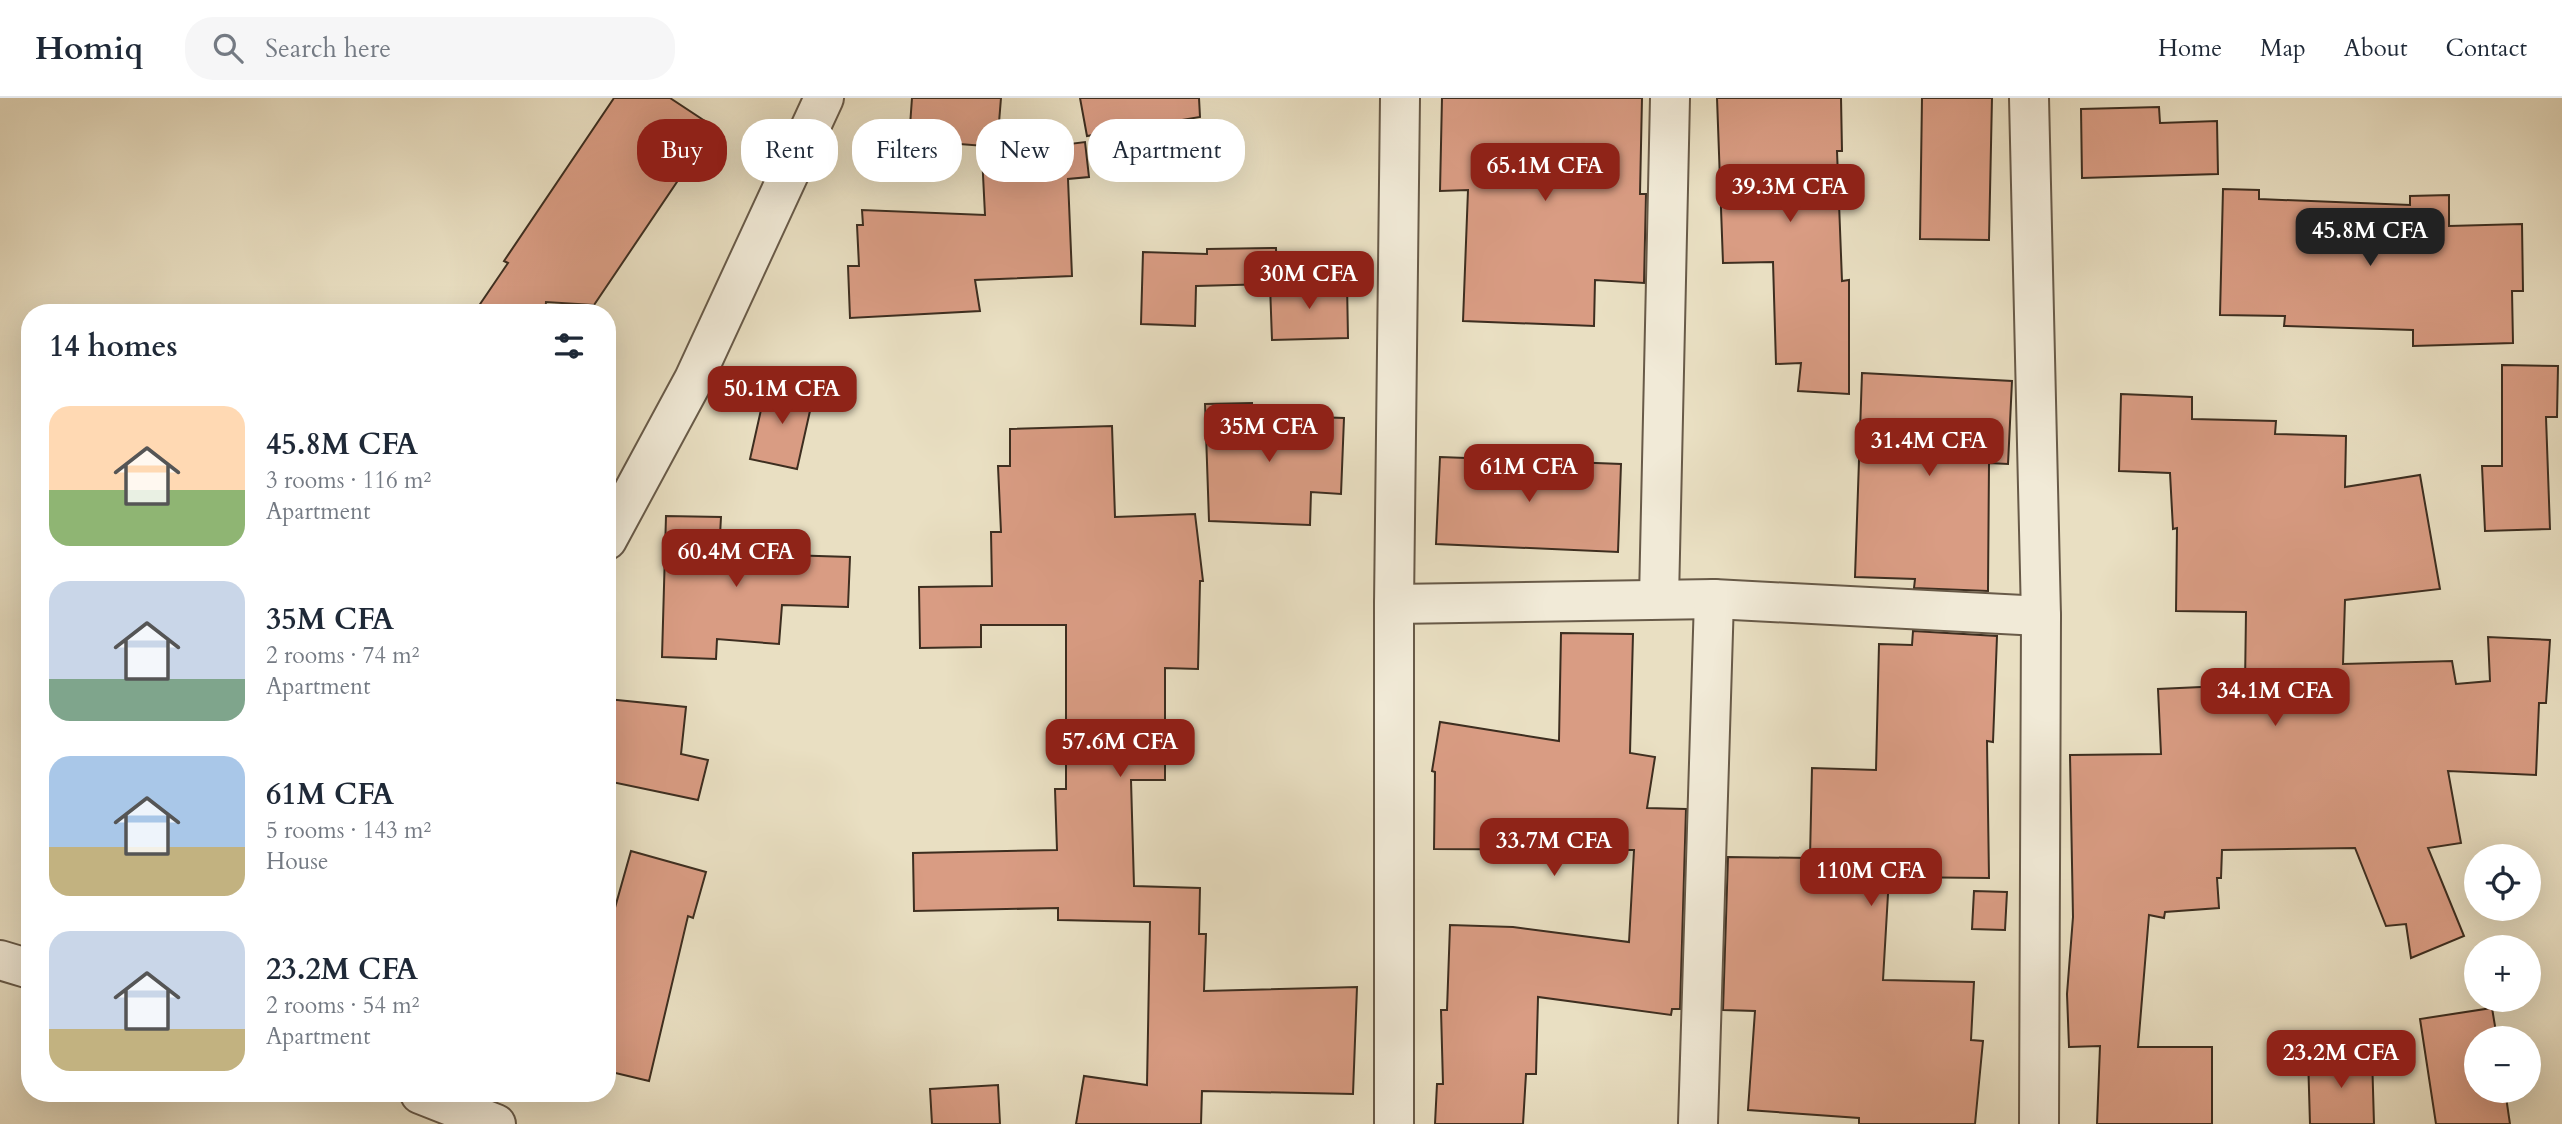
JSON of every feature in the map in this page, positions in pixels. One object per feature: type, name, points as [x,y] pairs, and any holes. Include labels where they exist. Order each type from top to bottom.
[{"type":"street","points":[[616,523],[694,379],[824,98]]},
{"type":"street","points":[[1394,1124],[1394,604],[1400,98]]},
{"type":"street","points":[[1658,599],[1670,98]]},
{"type":"street","points":[[2029,98],[2041,616],[2039,1124]]},
{"type":"street","points":[[1394,604],[1714,599],[2041,616]]},
{"type":"street","points":[[1698,1124],[1714,599]]},
{"type":"street","points":[[440,1102],[496,1124]]},
{"type":"building","points":[[614,98],[670,98],[702,119],[637,119],[637,182],[677,182],[595,304],[480,304],[508,263],[504,261]]},
{"type":"building","points":[[912,98],[1001,98],[999,119],[976,119],[976,145],[962,144],[962,119],[910,119]]},
{"type":"building","points":[[1080,98],[1199,98],[1200,117],[1088,119],[1087,136]]},
{"type":"building","points":[[1442,98],[1642,98],[1640,194],[1646,194],[1644,283],[1595,280],[1594,326],[1463,321],[1468,190],[1440,191]]},
{"type":"building","points":[[1717,98],[1841,98],[1842,151],[1837,151],[1842,281],[1849,280],[1849,394],[1798,391],[1801,363],[1776,364],[1773,262],[1723,263]]},
{"type":"building","points":[[1922,98],[1992,98],[1989,240],[1920,239]]},
{"type":"building","points":[[2159,107],[2160,123],[2217,121],[2218,174],[2082,178],[2081,109]]},
{"type":"building","points":[[1085,142],[1088,177],[1074,178],[1074,143]]},
{"type":"building","points":[[983,182],[1068,182],[1072,276],[975,280],[980,311],[850,318],[848,266],[859,266],[857,225],[863,225],[862,210],[985,215]]},
{"type":"building","points":[[2223,189],[2259,190],[2259,199],[2410,205],[2410,196],[2449,195],[2449,226],[2522,224],[2523,291],[2512,291],[2513,343],[2413,346],[2413,330],[2284,326],[2285,316],[2220,315]]},
{"type":"building","points":[[1276,248],[1277,284],[1196,286],[1195,326],[1141,324],[1143,252],[1207,254],[1207,249]]},
{"type":"building","points":[[1347,283],[1348,338],[1272,340],[1270,285]]},
{"type":"building","points":[[2502,365],[2558,366],[2557,417],[2546,417],[2550,529],[2485,531],[2482,466],[2502,466]]},
{"type":"building","points":[[1862,373],[2012,381],[2008,464],[1989,463],[1988,591],[1914,588],[1915,579],[1855,577]]},
{"type":"building","points":[[767,383],[814,393],[797,469],[750,459]]},
{"type":"building","points":[[2121,394],[2192,397],[2192,419],[2276,421],[2275,434],[2346,436],[2345,487],[2420,475],[2440,589],[2345,600],[2343,664],[2452,661],[2456,684],[2490,681],[2488,637],[2550,640],[2546,703],[2539,703],[2536,775],[2448,771],[2461,843],[2428,848],[2464,936],[2411,958],[2406,924],[2386,926],[2355,848],[2222,850],[2221,878],[2217,878],[2219,908],[2165,912],[2164,918],[2149,915],[2138,1047],[2212,1047],[2212,1124],[2097,1124],[2100,1046],[2069,1047],[2067,994],[2073,917],[2070,755],[2161,754],[2158,689],[2245,685],[2246,612],[2176,611],[2177,528],[2173,529],[2170,473],[2119,471]]},
{"type":"building","points":[[1252,403],[1252,415],[1344,418],[1341,494],[1311,492],[1310,525],[1209,521],[1205,404]]},
{"type":"building","points":[[1112,426],[1115,517],[1195,514],[1203,581],[1200,581],[1198,669],[1165,668],[1165,780],[1131,780],[1134,886],[1200,888],[1199,934],[1206,934],[1204,991],[1357,987],[1353,1094],[1202,1091],[1201,1124],[1076,1124],[1084,1076],[1147,1085],[1150,922],[1058,920],[1058,908],[914,911],[913,853],[1057,850],[1055,789],[1066,789],[1066,625],[981,625],[981,647],[920,648],[919,587],[992,586],[991,532],[1001,532],[998,466],[1010,466],[1010,429]]},
{"type":"building","points":[[1440,457],[1621,464],[1618,552],[1436,544]]},
{"type":"building","points":[[666,516],[721,517],[719,553],[850,557],[848,607],[782,605],[779,644],[717,639],[716,659],[662,657]]},
{"type":"building","points":[[1913,631],[1997,636],[1993,742],[1987,741],[1989,878],[1889,877],[1883,980],[1974,982],[1971,1040],[1983,1041],[1975,1124],[1859,1124],[1859,1118],[1748,1110],[1755,1011],[1723,1010],[1728,857],[1810,858],[1812,768],[1876,770],[1879,644],[1912,645]]},
{"type":"building","points":[[1561,633],[1633,634],[1630,753],[1655,757],[1647,808],[1686,809],[1680,1009],[1672,1009],[1671,1015],[1538,997],[1536,1074],[1526,1074],[1523,1124],[1435,1124],[1437,1084],[1443,1084],[1441,1010],[1447,1010],[1450,925],[1513,927],[1629,942],[1634,850],[1434,849],[1435,772],[1432,771],[1440,722],[1559,741]]},
{"type":"building","points":[[616,700],[686,707],[681,754],[708,760],[698,800],[616,783]]},
{"type":"building","points":[[631,851],[706,872],[693,918],[688,916],[649,1081],[616,1073],[616,904]]},
{"type":"building","points":[[1974,891],[2007,892],[2005,930],[1972,929]]},
{"type":"building","points":[[2466,1012],[2493,1012],[2495,1026],[2464,1026],[2464,1103],[2507,1103],[2510,1124],[2436,1124],[2420,1019]]},
{"type":"building","points":[[2372,1055],[2374,1124],[2310,1124],[2308,1056]]},
{"type":"building","points":[[998,1085],[1000,1124],[932,1124],[930,1089]]}]
